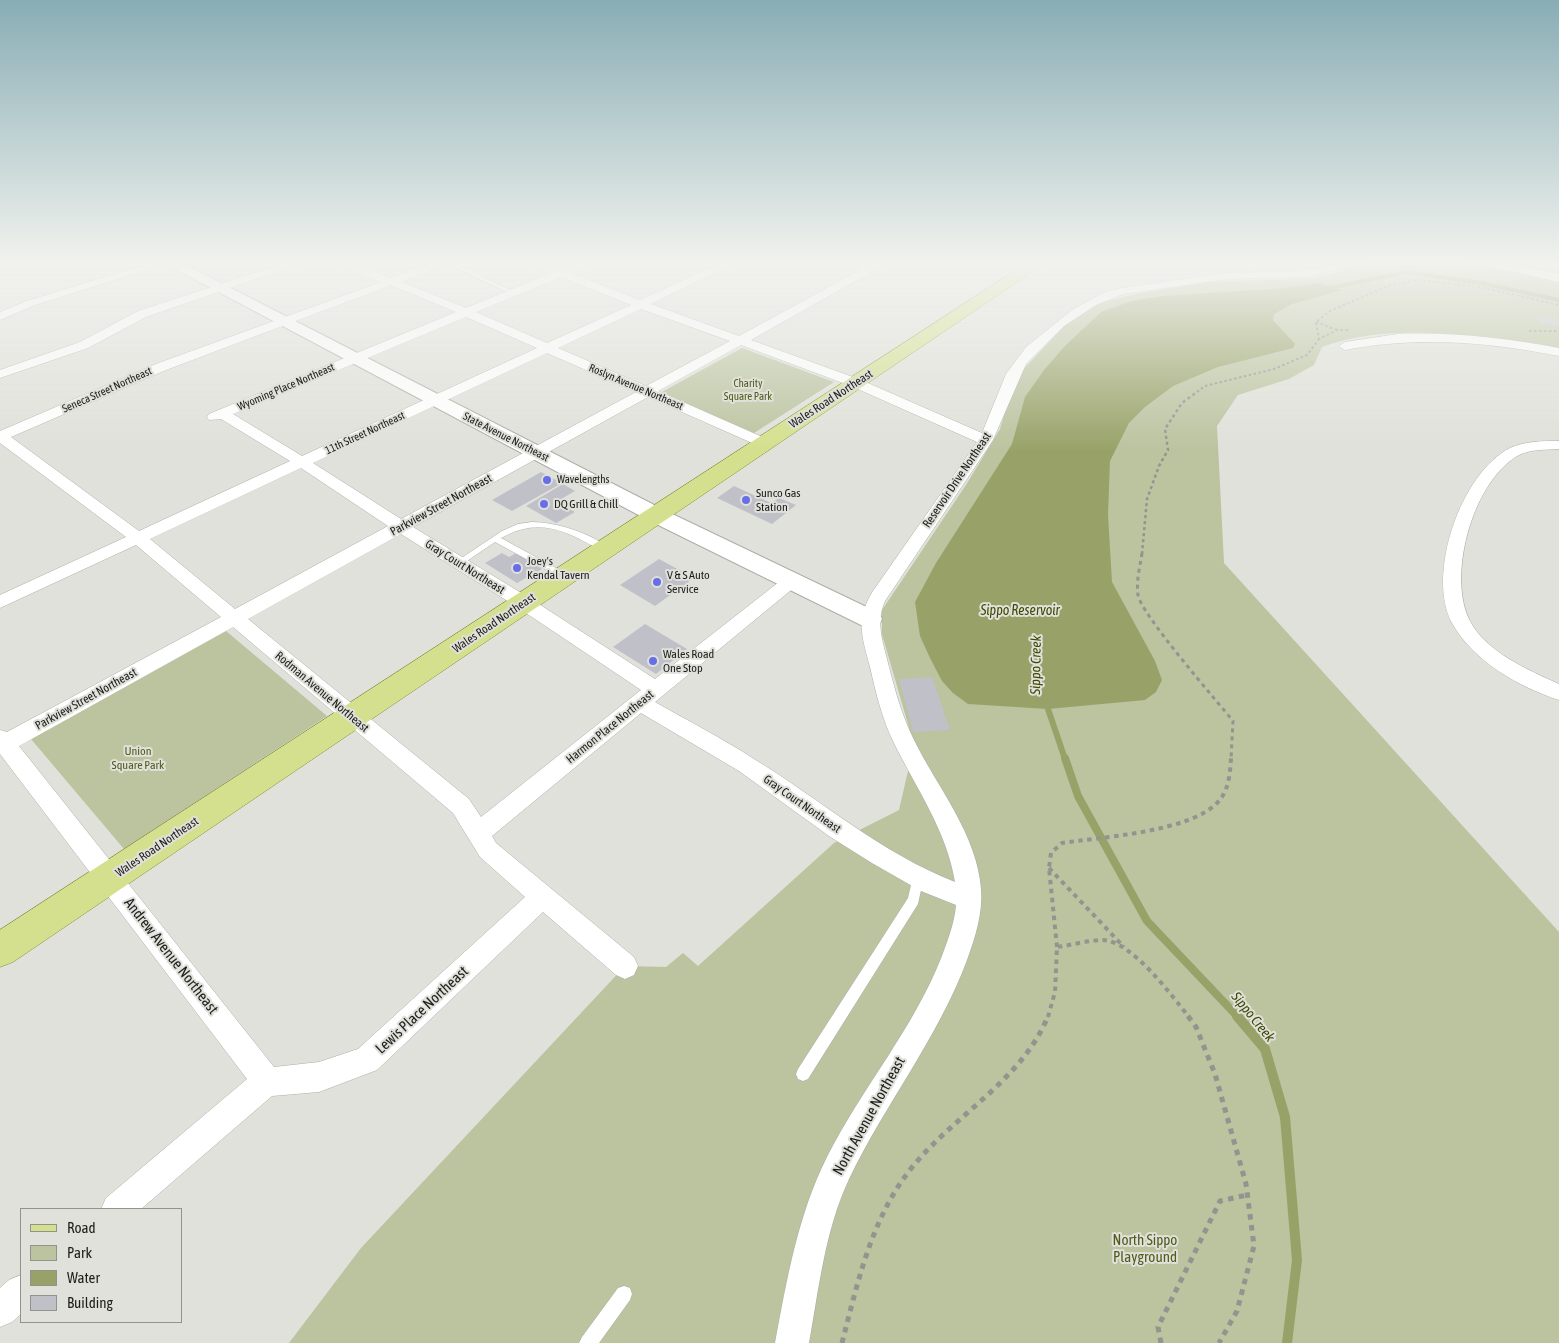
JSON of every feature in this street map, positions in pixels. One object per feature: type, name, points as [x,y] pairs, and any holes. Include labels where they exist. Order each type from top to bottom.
[{"type":"main road","name":"Wales Road Northeast","points":[[0,950],[943,326]]},
{"type":"street","points":[[0,374],[84,345],[117,326]]},
{"type":"street","name":"Seneca Street Northeast","points":[[0,436],[161,367],[270,326]]},
{"type":"street","name":"State Avenue Northeast","points":[[291,326],[656,515],[790,582],[870,619]]},
{"type":"street","name":"Wyoming Place Northeast","points":[[216,416],[434,326]]},
{"type":"street","name":"Roslyn Avenue Northeast","points":[[494,326],[764,443]]},
{"type":"street","name":"11th Street Northeast","points":[[0,602],[595,326]]},
{"type":"street","points":[[698,326],[856,383],[986,440]]},
{"type":"street","name":"Parkview Street Northeast","points":[[1,742],[770,326]]},
{"type":"street","name":"Reservoir Drive Northeast","points":[[870,619],[878,599],[986,440],[996,422],[1014,371],[1059,326]]},
{"type":"street","points":[[1345,346],[1376,340],[1434,336],[1516,344],[1559,352]]},
{"type":"street","name":"Gray Court Northeast","points":[[216,416],[302,462],[401,527],[524,603],[648,696],[837,829],[918,876],[968,898]]},
{"type":"street","name":"Rodman Avenue Northeast","points":[[0,436],[138,538],[461,806],[488,850],[625,966]]},
{"type":"street","points":[[1559,445],[1529,447],[1515,452],[1492,471],[1477,491],[1462,520],[1457,539],[1453,576],[1455,608],[1468,632],[1488,652],[1508,667],[1559,692]]},
{"type":"street","name":"Harmon Place Northeast","points":[[477,834],[790,582]]},
{"type":"street","points":[[870,619],[891,711],[903,740],[948,824],[964,865],[968,898]]},
{"type":"street","name":"Andrew Avenue Northeast","points":[[1,742],[110,878],[266,1081]]},
{"type":"street","name":"Lewis Place Northeast","points":[[266,1081],[282,1082],[319,1077],[367,1060],[542,897]]},
{"type":"street","name":"North Avenue Northeast","points":[[792,1343],[816,1222],[838,1168],[925,1018],[951,967],[962,940],[969,905],[968,898]]},
{"type":"street","points":[[119,1208],[266,1081]]},
{"type":"street","points":[[0,1310],[20,1293]]},
{"type":"lane","points":[[458,563],[496,539],[523,525],[548,526],[568,530],[605,549]]},
{"type":"lane","points":[[496,539],[564,576]]},
{"type":"lane","points":[[803,1074],[914,900],[918,876]]},
{"type":"lane","points":[[588,1343],[624,1294]]},
{"type":"path","points":[[1317,326],[1319,339]]},
{"type":"path","points":[[1326,326],[1338,330],[1351,330]]},
{"type":"path","points":[[842,1343],[877,1225],[898,1186],[926,1151],[1036,1043],[1052,1008],[1057,947],[1049,868],[1051,853],[1062,843],[1083,838],[1122,835],[1164,827],[1199,816],[1217,803],[1229,782],[1233,721],[1154,623],[1138,597],[1138,578],[1147,499],[1159,466],[1168,450],[1165,429],[1182,403],[1205,386],[1274,369],[1307,355],[1319,339],[1338,330]]},
{"type":"path","points":[[1529,331],[1559,331]]},
{"type":"path","points":[[1049,868],[1126,949],[1164,985],[1196,1026],[1215,1074],[1247,1195],[1254,1246],[1237,1311],[1219,1343]]},
{"type":"path","points":[[1057,947],[1105,940],[1126,949]]},
{"type":"path","points":[[1161,1343],[1158,1327],[1220,1202],[1247,1195]]},
{"type":"green space","name":"North Sippo Playground","points":[[1064,326],[1559,326],[1559,351],[1471,336],[1440,334],[1379,334],[1349,339],[1322,347],[1314,365],[1289,379],[1238,395],[1217,426],[1224,563],[1559,932],[1559,1343],[289,1343],[361,1248],[625,966],[666,967],[683,953],[698,966],[834,843],[899,810],[914,745],[882,634],[882,610],[966,485],[1000,429],[1011,390],[1018,375]]},
{"type":"green space","name":"Charity Square Park","points":[[742,348],[834,382],[754,433],[660,393]]},
{"type":"green space","name":"Union Square Park","points":[[226,631],[327,716],[124,849],[31,739]]},
{"type":"water","name":"Sippo Reservoir","points":[[1087,326],[1278,326],[1295,344],[1293,348],[1218,367],[1173,386],[1145,407],[1129,423],[1110,461],[1108,515],[1112,582],[1155,661],[1162,680],[1156,692],[1145,700],[1048,709],[968,704],[953,693],[942,681],[930,658],[920,636],[915,602],[936,563],[1012,444],[1025,397],[1044,370]]},
{"type":"building","points":[[541,472],[562,483],[512,511],[492,500]]},
{"type":"building","name":"DQ Grill & Chill","points":[[563,484],[575,491],[556,502],[575,512],[556,523],[526,506]]},
{"type":"building","points":[[734,486],[771,503],[779,498],[796,505],[772,524],[717,498]]},
{"type":"building","name":"Joey's Kendal Tavern","points":[[502,553],[509,557],[516,553],[542,569],[517,583],[485,563]]},
{"type":"building","name":"V & S Auto Service","points":[[659,559],[694,578],[655,606],[620,585]]},
{"type":"building","name":"Wales Road One Stop","points":[[645,624],[687,649],[656,674],[613,647]]},
{"type":"building","points":[[932,677],[950,730],[913,732],[899,679]]},
{"type":"waterway","name":"Sippo Creek","points":[[1048,702],[1048,709],[1065,759]]},
{"type":"waterway","name":"Sippo Creek","points":[[1065,758],[1078,796],[1147,921],[1238,1017]]},
{"type":"waterway","name":"Sippo Creek","points":[[1237,1016],[1265,1049],[1285,1117],[1297,1260],[1287,1343]]},
{"type":"place","name":"Wavelengths","points":[[547,480]]},
{"type":"place","name":"Sunco Gas Station","points":[[746,500]]},
{"type":"place","name":"DQ Grill & Chill","points":[[544,504]]},
{"type":"place","name":"Joey's Kendal Tavern","points":[[517,568]]},
{"type":"place","name":"V & S Auto Service","points":[[657,582]]},
{"type":"place","name":"Wales Road One Stop","points":[[653,661]]}]
